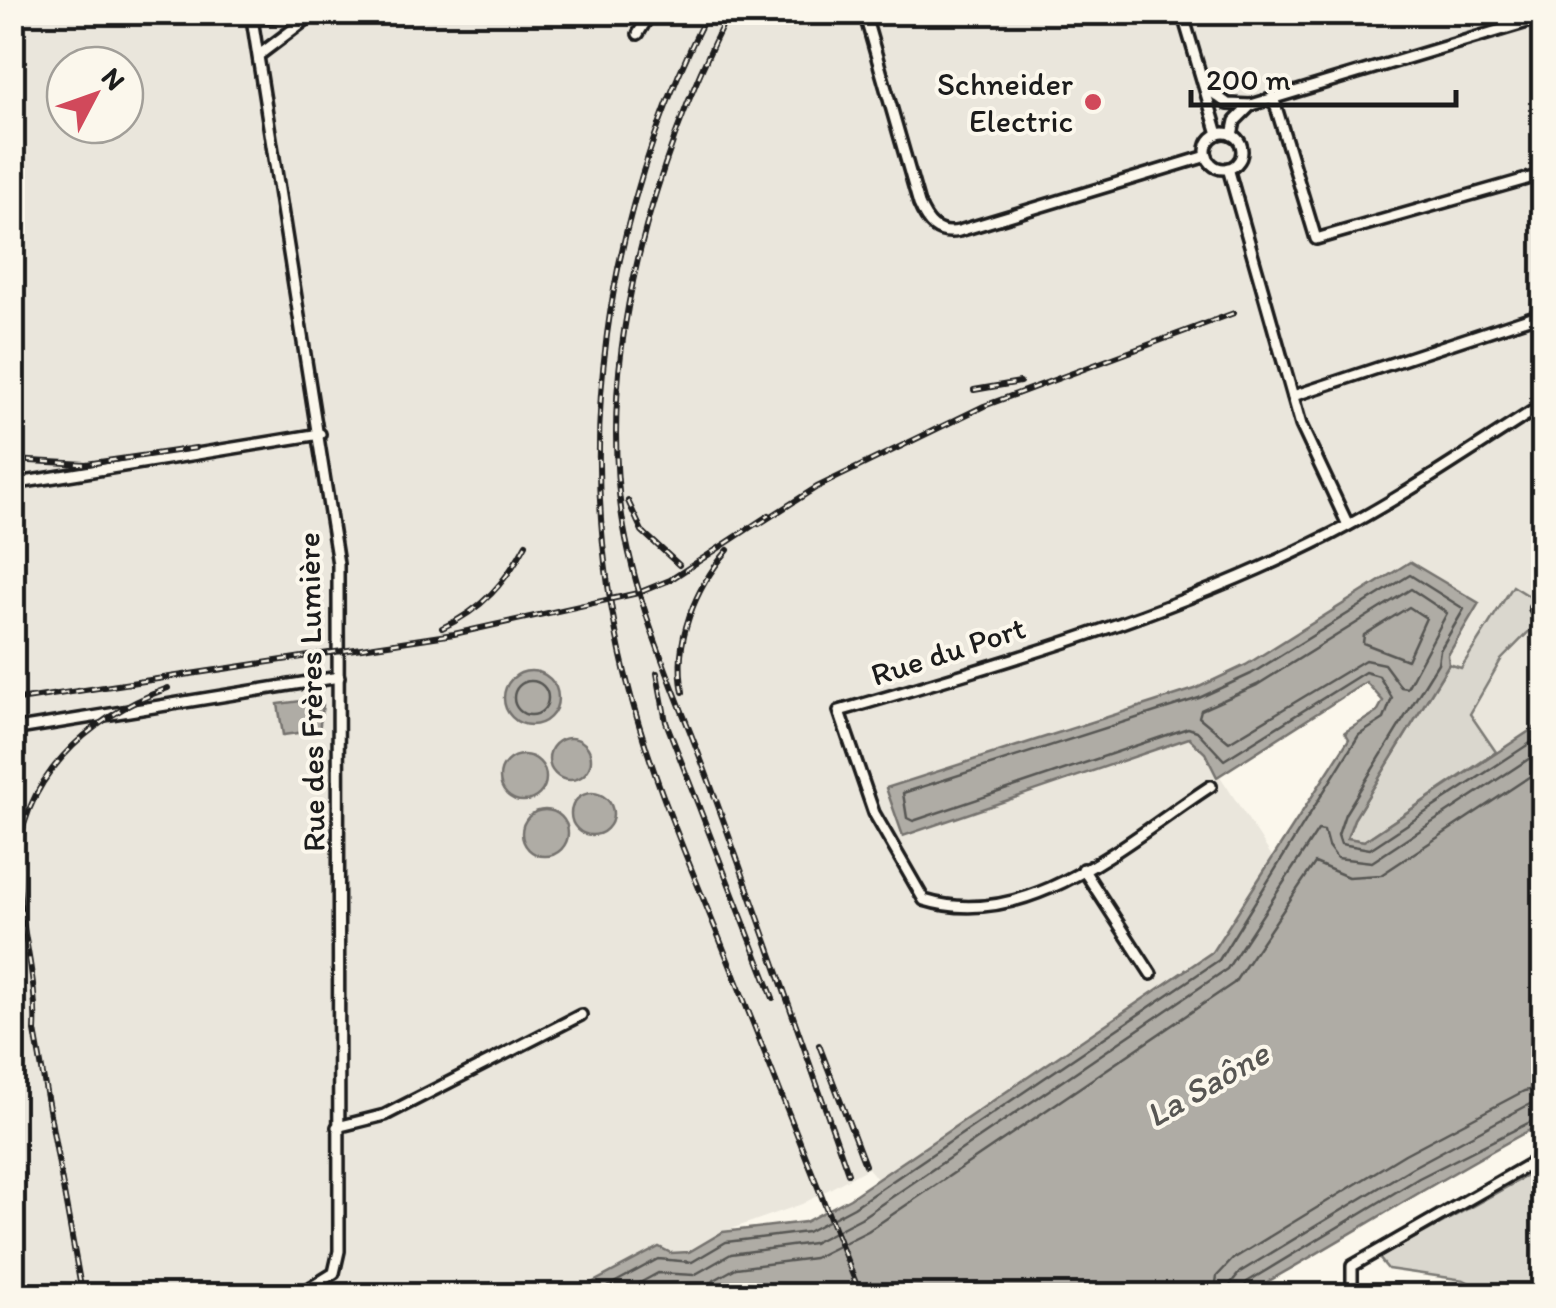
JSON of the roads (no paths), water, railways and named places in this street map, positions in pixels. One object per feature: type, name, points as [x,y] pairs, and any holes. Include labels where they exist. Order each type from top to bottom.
[{"type":"main road","points":[[1327,1296],[1434,1296]]},
{"type":"street","points":[[252,16],[298,12]]},
{"type":"street","points":[[259,54],[316,12]]},
{"type":"street","points":[[638,34],[652,12]]},
{"type":"street","points":[[742,12],[776,18],[815,12]]},
{"type":"street","points":[[864,12],[919,204],[926,220],[938,230],[959,232],[1207,156]]},
{"type":"street","points":[[1182,12],[1218,134]]},
{"type":"street","name":"Rue des Frères Lumière","points":[[252,16],[338,564],[338,1265],[326,1280],[297,1296]]},
{"type":"street","points":[[1204,86],[1228,104],[1250,104],[1544,17]]},
{"type":"street","points":[[1273,97],[1314,235],[1321,240],[1544,174]]},
{"type":"street","points":[[1232,135],[1235,121],[1250,104]]},
{"type":"street","points":[[1218,134],[1232,135],[1240,143],[1242,154],[1228,168],[1214,166],[1207,156],[1210,140],[1218,134]]},
{"type":"street","points":[[1228,168],[1292,396],[1313,455],[1348,525]]},
{"type":"street","points":[[1292,396],[1544,313]]},
{"type":"street","name":"Rue du Port","points":[[1211,786],[1083,870],[1023,899],[960,908],[924,900],[874,812],[839,712],[1164,606],[1249,573],[1348,525],[1544,404]]},
{"type":"street","points":[[12,484],[320,434]]},
{"type":"street","points":[[12,730],[339,677]]},
{"type":"street","points":[[1083,870],[1151,974]]},
{"type":"street","points":[[337,1127],[385,1115],[581,1015]]},
{"type":"street","points":[[1352,1293],[1352,1266],[1544,1156]]},
{"type":"water","name":"La Saône","points":[[1410,562],[1479,603],[1448,655],[1449,664],[1354,819],[1347,838],[1364,841],[1543,722],[1543,1123],[1244,1295],[569,1295],[659,1247],[671,1253],[689,1252],[723,1232],[805,1222],[850,1198],[1212,952],[1349,739],[1345,732],[1377,712],[1383,701],[1366,682],[1217,777],[1205,753],[1189,738],[903,836],[886,788],[1195,689],[1246,665]]},
{"type":"water","points":[[531,671],[550,679],[558,698],[550,717],[531,725],[512,717],[504,698],[512,679]]},
{"type":"water","points":[[316,699],[323,705],[319,730],[283,735],[278,704]]},
{"type":"water","points":[[570,738],[585,744],[591,759],[585,774],[570,780],[555,774],[549,759],[555,744]]},
{"type":"water","points":[[523,755],[540,761],[546,778],[540,795],[523,801],[506,795],[500,778],[506,761]]},
{"type":"water","points":[[592,793],[607,799],[613,814],[607,829],[592,835],[577,829],[571,814],[577,799]]},
{"type":"water","points":[[545,810],[562,816],[568,833],[562,850],[545,856],[528,850],[522,833],[528,816]]},
{"type":"railway","points":[[708,12],[672,90],[643,171],[622,252],[607,335],[600,419],[600,504],[609,588],[625,673],[659,784],[861,1296]]},
{"type":"railway","points":[[729,12],[678,130],[638,257],[618,388],[616,453],[622,516],[647,618],[727,830],[848,1173]]},
{"type":"railway","points":[[759,524],[817,487],[984,406],[1234,313]]},
{"type":"railway","points":[[974,390],[1020,382]]},
{"type":"railway","points":[[12,460],[86,464],[196,448]]},
{"type":"railway","points":[[628,501],[642,531],[679,565]]},
{"type":"railway","points":[[12,701],[454,634],[638,593],[670,580],[769,515]]},
{"type":"railway","points":[[442,628],[492,594],[526,544]]},
{"type":"railway","points":[[683,692],[681,654],[689,616],[706,581],[728,550]]},
{"type":"railway","points":[[657,673],[666,722],[773,998]]},
{"type":"railway","points":[[80,1282],[35,1031],[34,991],[19,891],[21,838],[30,808],[63,756],[111,716],[168,688]]},
{"type":"railway","points":[[819,1045],[865,1165]]},
{"type":"place","name":"Schneider Electric","points":[[1093,102]]}]
